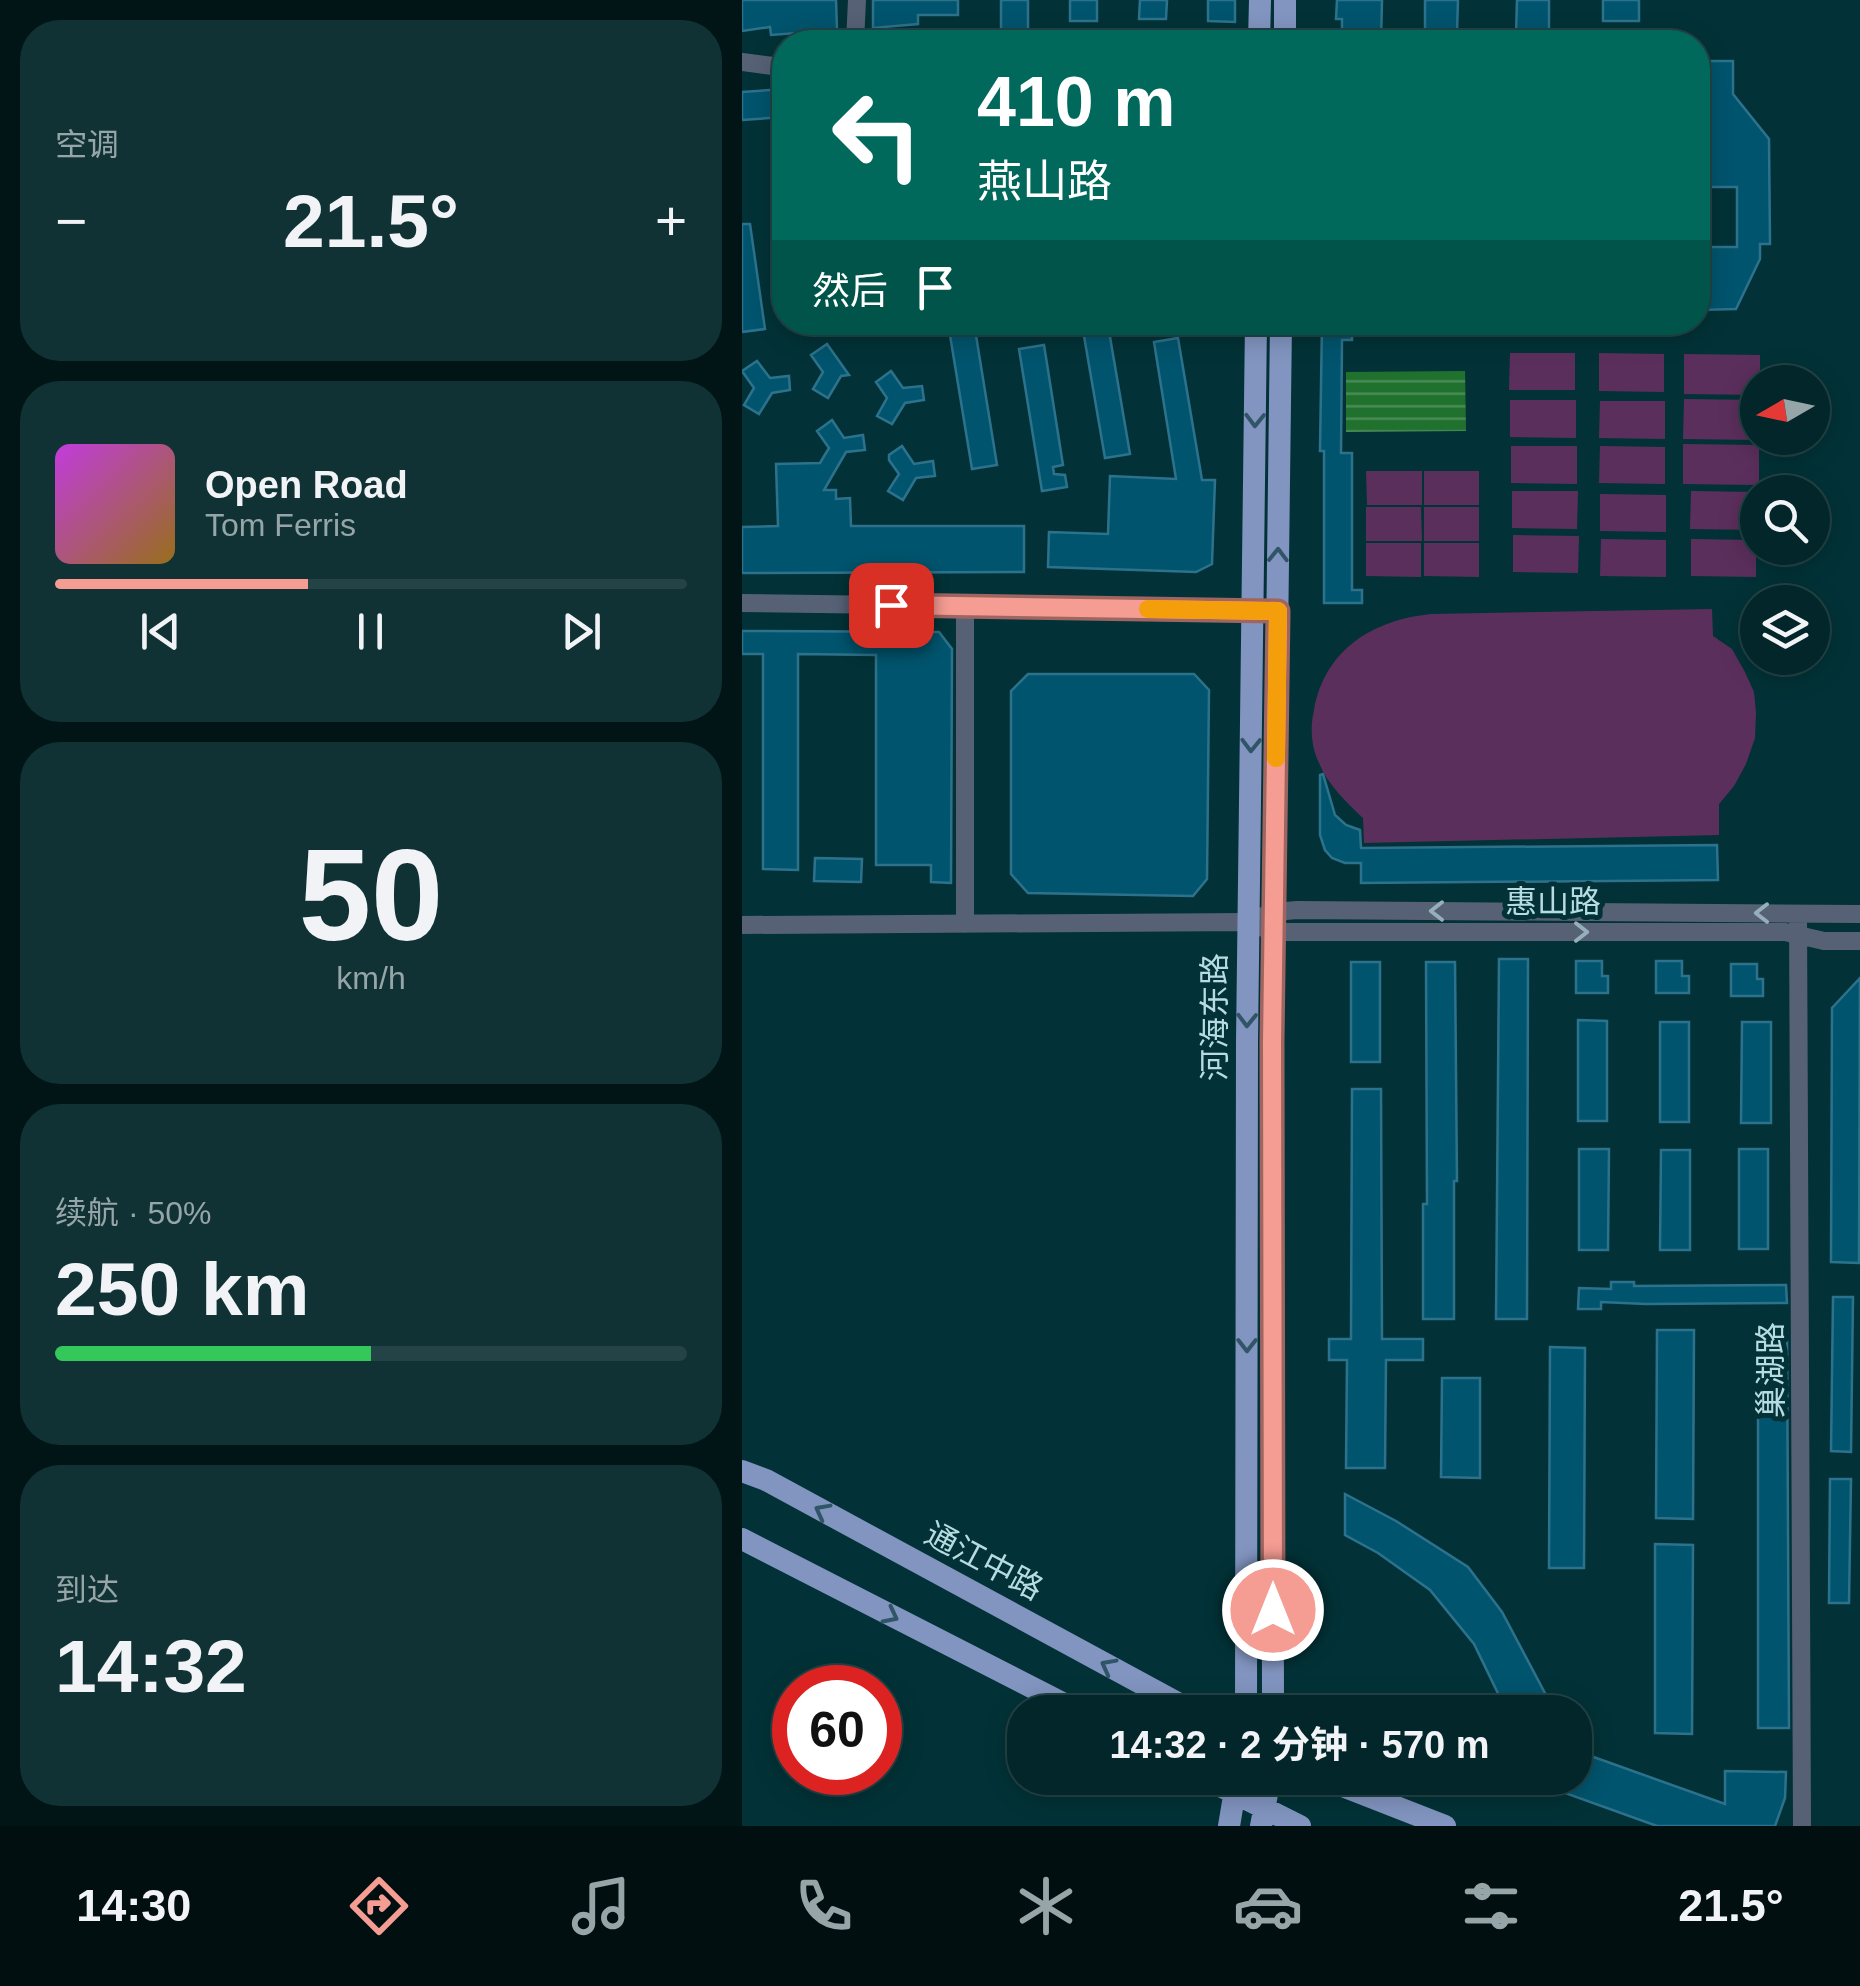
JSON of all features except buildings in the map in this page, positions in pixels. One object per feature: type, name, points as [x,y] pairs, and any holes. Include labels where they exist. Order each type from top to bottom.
[{"type":"main road","points":[[1260,0],[1260,30]]},
{"type":"main road","points":[[1285,30],[1286,0]]},
{"type":"main road","name":"河海东路","points":[[1246,1695],[1248,922],[1256,335]]},
{"type":"main road","name":"河海东路","points":[[1273,1695],[1274,922],[1281,335]]},
{"type":"main road","name":"通江中路","points":[[742,1471],[766,1480],[1163,1695]]},
{"type":"main road","points":[[742,1539],[1047,1695]]},
{"type":"main road","points":[[1229,1826],[1234,1795]]},
{"type":"main road","points":[[1244,1795],[1264,1818],[1300,1826]]},
{"type":"main road","points":[[1366,1795],[1445,1826]]},
{"type":"street","points":[[856,30],[857,0]]},
{"type":"street","points":[[742,62],[772,66]]},
{"type":"street","points":[[742,604],[1278,611]]},
{"type":"street","points":[[964,924],[965,606]]},
{"type":"street","name":"巢湖路","points":[[1798,914],[1802,1826]]},
{"type":"street","name":"惠山路","points":[[742,925],[1860,914]]},
{"type":"street","name":"惠山路","points":[[1274,922],[1785,932],[1824,940],[1860,941]]},
{"type":"shaded area","points":[[1510,353],[1575,353],[1575,390],[1509,390]]},
{"type":"shaded area","points":[[1599,353],[1664,354],[1664,392],[1599,391]]},
{"type":"shaded area","points":[[1684,354],[1760,355],[1760,365],[1740,365],[1740,395],[1684,394]]},
{"type":"shaded area","points":[[1465,371],[1466,431],[1346,432],[1346,372]]},
{"type":"shaded area","points":[[1684,399],[1740,400],[1740,440],[1683,439]]},
{"type":"shaded area","points":[[1510,400],[1576,400],[1576,438],[1510,437]]},
{"type":"shaded area","points":[[1600,401],[1665,401],[1665,439],[1599,438]]},
{"type":"shaded area","points":[[1683,444],[1740,445],[1740,455],[1759,455],[1759,475],[1740,475],[1740,485],[1683,484]]},
{"type":"shaded area","points":[[1511,446],[1577,446],[1577,484],[1511,483]]},
{"type":"shaded area","points":[[1600,446],[1665,447],[1665,484],[1599,483]]},
{"type":"shaded area","points":[[1366,471],[1422,471],[1422,505],[1367,505]]},
{"type":"shaded area","points":[[1424,471],[1479,471],[1479,505],[1424,505]]},
{"type":"shaded area","points":[[1512,491],[1578,491],[1577,529],[1512,528]]},
{"type":"shaded area","points":[[1691,491],[1740,492],[1740,530],[1690,529]]},
{"type":"shaded area","points":[[1600,494],[1666,495],[1666,532],[1600,531]]},
{"type":"shaded area","points":[[1366,507],[1421,507],[1422,541],[1366,541]]},
{"type":"shaded area","points":[[1424,507],[1479,507],[1479,541],[1424,541]]},
{"type":"shaded area","points":[[1513,535],[1579,536],[1578,573],[1513,572]]},
{"type":"shaded area","points":[[1601,539],[1666,540],[1666,577],[1600,576]]},
{"type":"shaded area","points":[[1691,539],[1740,540],[1740,565],[1756,565],[1756,577],[1691,576]]},
{"type":"shaded area","points":[[1366,543],[1421,543],[1421,577],[1366,576]]},
{"type":"shaded area","points":[[1424,543],[1479,543],[1479,577],[1424,576]]},
{"type":"shaded area","points":[[1712,609],[1713,636],[1732,649],[1740,663],[1740,675],[1746,675],[1754,692],[1756,713],[1755,738],[1746,764],[1719,804],[1719,835],[1364,843],[1363,818],[1332,786],[1316,757],[1313,717],[1320,689],[1329,670],[1355,641],[1390,623],[1431,614]]},
{"type":"slow traffic","points":[[1148,609],[1278,611],[1276,758]]},
{"type":"route","points":[[891,605],[1278,611],[1272,1042],[1273,1610]]}]
